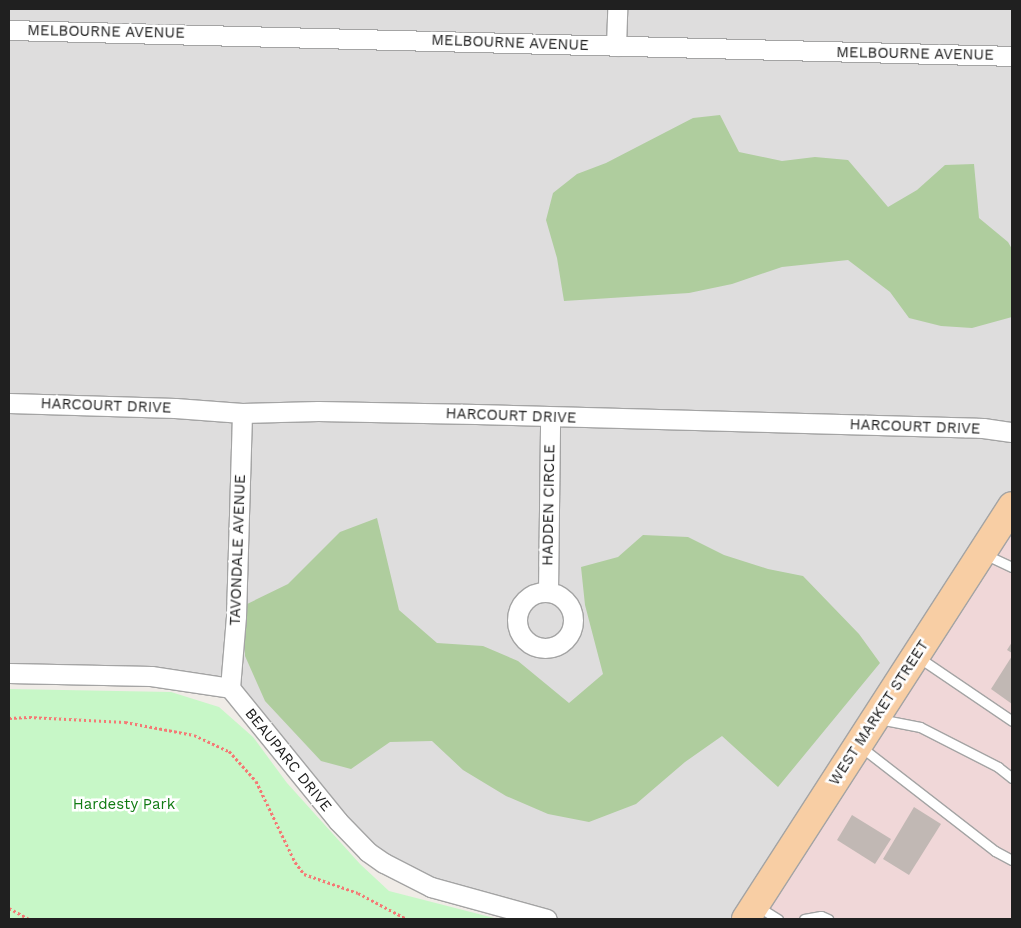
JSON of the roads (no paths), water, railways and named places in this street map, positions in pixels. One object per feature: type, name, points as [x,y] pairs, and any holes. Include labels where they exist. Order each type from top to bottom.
[{"type":"main road","name":"WEST MARKET STREET","points":[[760,915],[858,746],[1012,506]]},
{"type":"street","points":[[616,46],[617,9]]},
{"type":"street","name":"MELBOURNE AVENUE","points":[[9,30],[1012,56]]},
{"type":"street","name":"HARCOURT DRIVE","points":[[9,403],[175,408],[242,413],[338,412],[983,428],[1012,432]]},
{"type":"street","name":"TAVONDALE AVENUE","points":[[230,688],[236,616],[242,413]]},
{"type":"street","name":"HADDEN CIRCLE","points":[[548,592],[550,418]]},
{"type":"street","points":[[9,673],[151,676],[230,688]]},
{"type":"street","name":"BEAUPARC DRIVE","points":[[230,688],[338,821],[368,852],[384,863],[431,887],[547,919]]},
{"type":"lane","points":[[982,553],[1012,568]]},
{"type":"lane","points":[[916,656],[1012,721]]},
{"type":"lane","points":[[876,718],[920,727],[998,768],[1012,778]]},
{"type":"lane","points":[[858,746],[995,851],[1012,860]]},
{"type":"lane","points":[[804,919],[822,916],[828,919]]},
{"type":"park label","name":"Hardesty Park","points":[[124,805]]}]
